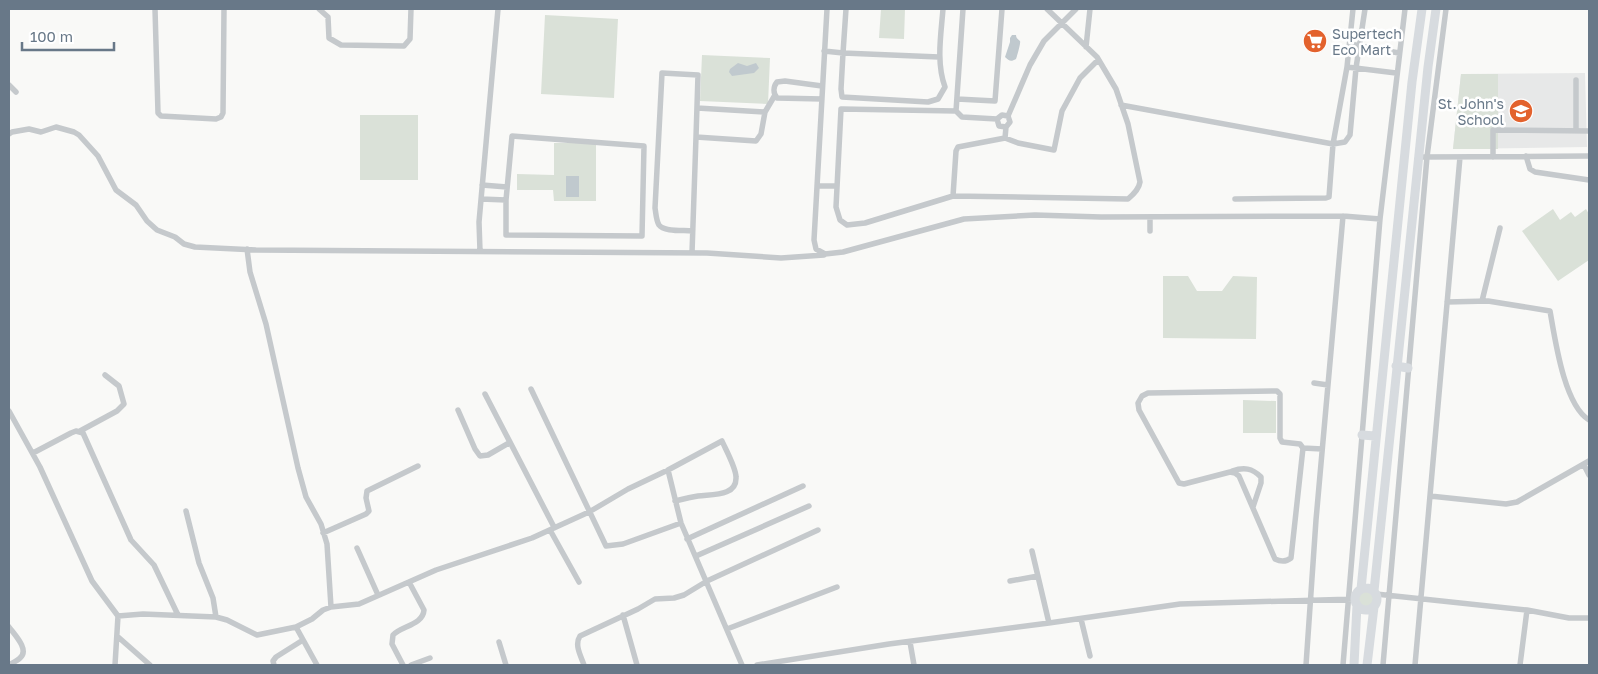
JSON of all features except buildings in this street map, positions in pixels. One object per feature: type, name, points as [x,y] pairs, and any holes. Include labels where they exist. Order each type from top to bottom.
[{"type":"main road","points":[[1354,665],[1353,601],[1361,589],[1412,82],[1422,9]]},
{"type":"main road","points":[[1368,665],[1374,607],[1377,601],[1375,592],[1396,366],[1423,157],[1436,9]]},
{"type":"main road","points":[[1396,366],[1408,368]]},
{"type":"main road","points":[[1362,435],[1375,436]]},
{"type":"main road","points":[[1361,589],[1368,588],[1375,592]]},
{"type":"main road","points":[[1353,601],[1364,610],[1374,607]]},
{"type":"street","points":[[155,9],[158,113],[161,116],[216,119],[221,117],[223,113],[225,80],[224,9]]},
{"type":"street","points":[[318,9],[328,17],[330,38],[333,41],[341,44],[404,46],[410,38],[411,9]]},
{"type":"street","points":[[480,251],[479,222],[498,9]]},
{"type":"street","points":[[825,254],[816,249],[814,240],[827,9]]},
{"type":"street","points":[[846,9],[842,97],[928,102],[938,99],[945,87],[940,74],[939,58],[943,9]]},
{"type":"street","points":[[956,111],[963,9]]},
{"type":"street","points":[[957,99],[995,101],[1002,9]]},
{"type":"street","points":[[997,120],[962,117],[956,111],[841,109],[836,207],[840,220],[847,225],[865,223],[953,196],[1128,199],[1133,195],[1140,182],[1128,124],[1116,90],[1098,60],[1047,9]]},
{"type":"street","points":[[1005,138],[1006,128],[1010,122],[1008,116],[1030,65],[1044,41],[1076,9]]},
{"type":"street","points":[[1086,47],[1090,9]]},
{"type":"street","points":[[1235,200],[1328,197],[1330,195],[1333,144],[1350,44],[1353,9]]},
{"type":"street","points":[[1121,105],[1333,144],[1345,142],[1350,135],[1356,68],[1365,9]]},
{"type":"street","points":[[1343,665],[1353,601],[1362,435],[1380,219],[1405,9]]},
{"type":"street","points":[[1383,665],[1408,368],[1423,157],[1446,9]]},
{"type":"street","points":[[1350,44],[1399,53]]},
{"type":"street","points":[[824,51],[939,58]]},
{"type":"street","points":[[953,196],[956,151],[958,148],[1005,138],[1018,143],[1054,150],[1062,110],[1080,78],[1098,60]]},
{"type":"street","points":[[1346,67],[1396,74]]},
{"type":"street","points":[[692,231],[664,229],[659,225],[657,219],[655,208],[662,73],[698,75],[692,253]]},
{"type":"street","points":[[1576,80],[1576,131]]},
{"type":"street","points":[[696,137],[756,141],[761,134],[765,112],[775,95],[775,84],[780,81],[822,86]]},
{"type":"street","points":[[9,85],[16,92]]},
{"type":"street","points":[[775,95],[782,99],[822,99]]},
{"type":"street","points":[[698,108],[765,112]]},
{"type":"street","points":[[997,120],[1002,114],[1008,116]]},
{"type":"street","points":[[997,120],[999,126],[1006,128]]},
{"type":"street","points":[[9,134],[29,128],[41,132],[56,128],[79,135],[98,156],[116,190],[136,205],[152,227],[175,237],[184,244],[195,247],[692,253],[782,258],[842,252],[964,219],[1035,215],[1150,217],[1343,216],[1380,219]]},
{"type":"street","points":[[1493,157],[1493,130],[1589,131]]},
{"type":"street","points":[[512,136],[644,146],[642,236],[506,234],[506,200],[512,136]]},
{"type":"street","points":[[1526,156],[1530,169],[1535,172],[1589,180]]},
{"type":"street","points":[[1423,157],[1589,156]]},
{"type":"street","points":[[1415,665],[1460,157]]},
{"type":"street","points":[[482,185],[508,187]]},
{"type":"street","points":[[817,186],[837,186]]},
{"type":"street","points":[[481,199],[506,200]]},
{"type":"street","points":[[1306,665],[1322,449],[1343,216]]},
{"type":"street","points":[[1150,217],[1150,231]]},
{"type":"street","points":[[1482,301],[1500,228]]},
{"type":"street","points":[[247,249],[250,272],[266,324],[298,468],[306,497],[327,544],[331,607]]},
{"type":"street","points":[[1448,302],[1482,301],[1550,311],[1558,358],[1572,399],[1584,417],[1589,420]]},
{"type":"street","points":[[33,453],[71,433],[80,431],[117,411],[124,404],[119,386],[105,375]]},
{"type":"street","points":[[1314,383],[1328,385]]},
{"type":"street","points":[[531,389],[604,545],[609,547],[623,544],[681,523]]},
{"type":"street","points":[[1253,507],[1261,483],[1261,477],[1255,471],[1246,468],[1184,484],[1179,483],[1139,410],[1138,403],[1142,396],[1148,393],[1277,392],[1280,394],[1280,438],[1282,442],[1300,444],[1303,448],[1322,449]]},
{"type":"street","points":[[485,394],[579,582]]},
{"type":"street","points":[[458,410],[480,456],[488,455],[509,443]]},
{"type":"street","points":[[9,411],[33,453],[68,524],[92,581],[118,616],[115,665]]},
{"type":"street","points":[[80,431],[85,436],[132,540],[154,565],[178,615]]},
{"type":"street","points":[[118,616],[143,614],[216,617],[227,620],[257,635],[296,627],[323,610],[331,607],[359,604],[436,570],[532,538],[589,512],[628,489],[668,470],[720,441],[736,476],[735,484],[726,492],[675,501]]},
{"type":"street","points":[[1230,472],[1239,476],[1275,559],[1279,562],[1287,561],[1291,558],[1303,448]]},
{"type":"street","points":[[1430,496],[1506,504],[1524,498],[1586,463],[1589,475]]},
{"type":"street","points":[[323,533],[366,514],[369,511],[366,498],[367,491],[418,466]]},
{"type":"street","points":[[668,470],[681,523],[687,539],[707,581],[742,665]]},
{"type":"street","points":[[687,539],[803,486]]},
{"type":"street","points":[[696,556],[809,506]]},
{"type":"street","points":[[186,511],[199,563],[213,598],[216,617]]},
{"type":"street","points":[[584,665],[578,645],[580,636],[655,599],[674,598],[684,595],[707,581],[818,530]]},
{"type":"street","points":[[357,548],[378,595]]},
{"type":"street","points":[[1032,552],[1049,623]]},
{"type":"street","points":[[1010,581],[1038,576]]},
{"type":"street","points":[[403,665],[392,644],[393,636],[402,628],[422,618],[424,614],[424,610],[409,582]]},
{"type":"street","points":[[727,629],[837,587]]},
{"type":"street","points":[[1375,592],[1527,610],[1569,618],[1589,618]]},
{"type":"street","points":[[757,665],[1180,604],[1311,600],[1353,601]]},
{"type":"street","points":[[1520,665],[1527,610]]},
{"type":"street","points":[[623,615],[637,665]]},
{"type":"street","points":[[1081,619],[1090,656]]},
{"type":"street","points":[[9,626],[22,646],[23,651],[20,658],[9,664]]},
{"type":"street","points":[[296,627],[316,665]]},
{"type":"street","points":[[117,636],[150,665]]},
{"type":"street","points":[[274,665],[276,658],[303,640]]},
{"type":"street","points":[[499,642],[506,665]]},
{"type":"street","points":[[910,642],[914,665]]},
{"type":"street","points":[[411,665],[430,658]]},
{"type":"shaded area","points":[[881,9],[905,9],[904,39],[879,38]]},
{"type":"shaded area","points":[[545,15],[618,19],[614,98],[541,94]]},
{"type":"shaded area","points":[[1012,35],[1016,35],[1020,42],[1016,59],[1011,61],[1005,57]]},
{"type":"shaded area","points":[[702,55],[770,58],[768,104],[700,101]]},
{"type":"shaded area","points":[[738,63],[747,66],[756,63],[759,68],[754,73],[732,76],[729,72],[730,69]]},
{"type":"shaded area","name":"St. John's School","points":[[1585,73],[1587,147],[1453,149],[1461,74]]},
{"type":"shaded area","points":[[1461,74],[1498,74],[1498,149],[1453,149]]},
{"type":"shaded area","points":[[360,115],[418,115],[418,180],[360,180]]},
{"type":"shaded area","points":[[554,143],[596,143],[596,201],[554,201],[553,190],[517,190],[517,174],[554,175]]},
{"type":"shaded area","points":[[566,176],[579,176],[579,197],[566,197]]},
{"type":"shaded area","points":[[1553,209],[1560,220],[1571,212],[1575,217],[1586,209],[1589,214],[1589,260],[1558,281],[1522,231]]},
{"type":"shaded area","points":[[1163,276],[1188,276],[1197,291],[1222,291],[1233,276],[1257,277],[1256,339],[1163,338]]},
{"type":"shaded area","points":[[1243,400],[1276,401],[1276,433],[1243,433]]},
{"type":"shaded area","points":[[1362,590],[1370,590],[1375,595],[1373,606],[1362,608],[1357,603],[1357,595]]},
{"type":"place","name":"Supertech Eco Mart","points":[[1315,41]]},
{"type":"place","name":"St. John's School","points":[[1521,111]]}]
